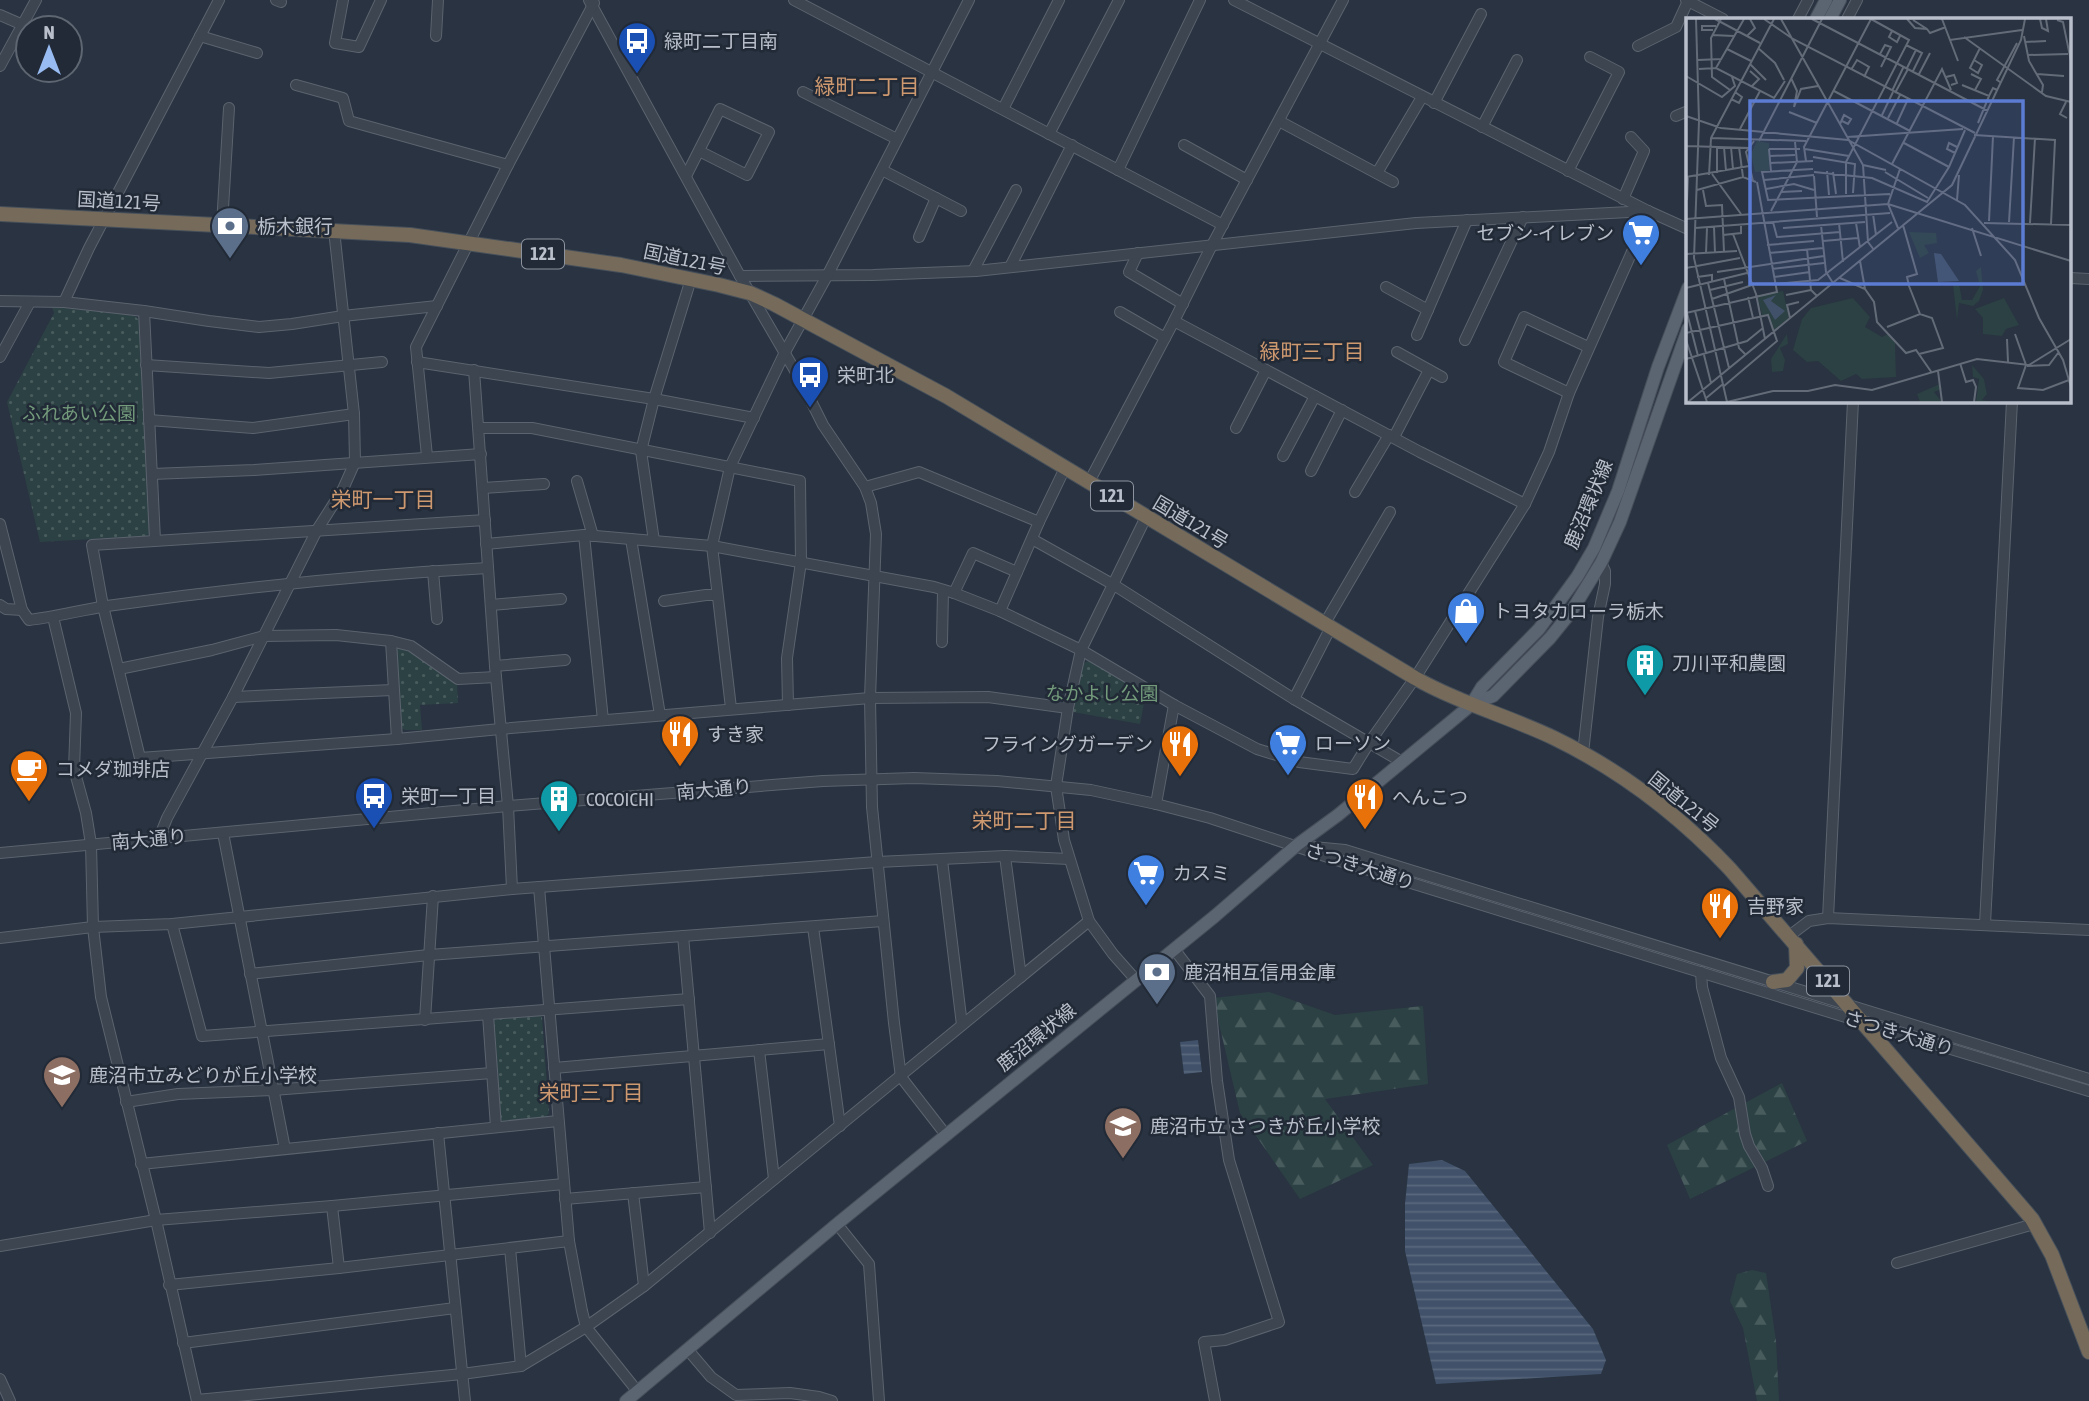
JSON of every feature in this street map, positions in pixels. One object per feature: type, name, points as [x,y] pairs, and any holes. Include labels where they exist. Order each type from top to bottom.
[{"type":"highway","name":"国道121号","points":[[0,214],[410,235],[621,265],[750,293],[946,396],[1415,678],[1438,691],[1532,728],[1583,753],[1674,814],[1702,839],[1865,1023],[2034,1224],[2052,1255],[2089,1352]]},
{"type":"highway","points":[[1773,982],[1787,980],[1797,968],[1792,940]]},
{"type":"main road","points":[[1817,18],[1826,0]]},
{"type":"main road","points":[[1831,18],[1840,0]]},
{"type":"main road","name":"鹿沼環状線","points":[[1471,705],[1482,687],[1539,629],[1577,577],[1594,548],[1618,491],[1658,367],[1686,293]]},
{"type":"main road","name":"鹿沼環状線","points":[[626,1401],[1297,845],[1471,705],[1493,696],[1550,638],[1571,612],[1601,562],[1620,522],[1686,335]]},
{"type":"street","points":[[64,302],[89,248],[219,0]]},
{"type":"street","points":[[343,0],[335,43],[359,47],[381,0]]},
{"type":"street","points":[[436,37],[438,0]]},
{"type":"street","points":[[794,0],[1223,225]]},
{"type":"street","points":[[731,708],[712,546],[730,467],[785,352],[969,0]]},
{"type":"street","points":[[1003,109],[1059,0]]},
{"type":"street","points":[[1049,134],[1119,0]]},
{"type":"street","points":[[1118,170],[1200,0]]},
{"type":"street","points":[[1234,0],[1623,199],[1686,228]]},
{"type":"street","points":[[1089,482],[1343,0]]},
{"type":"street","points":[[1799,18],[1808,0]]},
{"type":"street","points":[[1848,18],[1857,0]]},
{"type":"street","points":[[1638,46],[1676,27],[1687,1],[1721,18]]},
{"type":"street","points":[[428,456],[416,347],[592,2]]},
{"type":"street","points":[[592,2],[823,425],[865,487],[875,524],[870,698],[877,862],[901,1077],[946,1135]]},
{"type":"street","points":[[1434,103],[1481,14]]},
{"type":"street","points":[[200,36],[257,52]]},
{"type":"street","points":[[0,66],[14,41]]},
{"type":"street","points":[[1568,171],[1619,72],[1591,57]]},
{"type":"street","points":[[1482,127],[1517,60]]},
{"type":"street","points":[[296,85],[343,98],[349,121],[508,165]]},
{"type":"street","points":[[803,92],[897,139]]},
{"type":"street","points":[[1377,173],[1422,97]]},
{"type":"street","points":[[222,225],[229,108]]},
{"type":"street","points":[[686,176],[720,109],[769,132],[747,176],[699,151]]},
{"type":"street","points":[[1676,116],[1686,112]]},
{"type":"street","points":[[1279,121],[1393,182]]},
{"type":"street","points":[[1623,199],[1644,151],[1631,137]]},
{"type":"street","points":[[1010,267],[1072,145]]},
{"type":"street","points":[[1184,145],[1247,180]]},
{"type":"street","points":[[881,170],[961,211]]},
{"type":"street","points":[[973,271],[1016,190]]},
{"type":"street","points":[[919,237],[936,198]]},
{"type":"street","points":[[740,276],[973,271],[1416,223],[1648,211]]},
{"type":"street","points":[[486,544],[589,535],[712,546],[875,575],[949,592],[1000,611],[1081,650],[1174,705],[1257,749],[1299,762],[1353,769],[1415,678],[1525,504],[1549,452],[1588,347],[1619,282],[1648,211]]},
{"type":"street","points":[[1465,340],[1523,217]]},
{"type":"street","points":[[1417,335],[1467,220]]},
{"type":"street","points":[[159,838],[317,530],[355,462],[354,414],[334,230]]},
{"type":"street","points":[[1138,253],[1129,272],[1183,304]]},
{"type":"street","points":[[653,541],[641,451],[691,279]]},
{"type":"street","points":[[1386,287],[1427,310]]},
{"type":"street","points":[[0,301],[64,302],[259,327],[437,306]]},
{"type":"street","points":[[0,358],[30,302]]},
{"type":"street","points":[[144,311],[155,540]]},
{"type":"street","points":[[1120,312],[1165,338]]},
{"type":"street","points":[[1569,393],[1504,362],[1524,317],[1588,347]]},
{"type":"street","points":[[1174,321],[1342,411],[1525,504]]},
{"type":"street","points":[[1397,352],[1442,377]]},
{"type":"street","points":[[146,365],[269,373],[382,362]]},
{"type":"street","points":[[417,362],[654,399],[754,418]]},
{"type":"street","points":[[474,370],[512,889]]},
{"type":"street","points":[[1236,428],[1266,370]]},
{"type":"street","points":[[1355,492],[1392,436],[1429,370]]},
{"type":"street","points":[[1283,456],[1315,396]]},
{"type":"street","points":[[1828,918],[1853,402]]},
{"type":"street","points":[[1985,924],[2012,402]]},
{"type":"street","points":[[1311,471],[1342,411]]},
{"type":"street","points":[[149,421],[253,428],[354,414]]},
{"type":"street","points":[[480,428],[532,428],[800,481],[801,562],[787,658],[789,705]]},
{"type":"street","points":[[152,474],[254,470],[481,454]]},
{"type":"street","points":[[1000,611],[1065,468]]},
{"type":"street","points":[[865,487],[919,472],[1039,522]]},
{"type":"street","points":[[577,481],[589,535],[603,720]]},
{"type":"street","points":[[483,488],[544,484]]},
{"type":"street","points":[[1294,699],[1328,625],[1390,512]]},
{"type":"street","points":[[1136,979],[1113,954],[1089,921],[1069,859],[1056,786],[1068,708],[1081,650],[1146,517]]},
{"type":"street","points":[[485,520],[92,545],[103,606],[140,758],[397,739],[870,698],[988,697],[1068,708]]},
{"type":"street","points":[[0,524],[22,610],[29,620],[103,606],[290,582],[488,568]]},
{"type":"street","points":[[631,539],[660,715]]},
{"type":"street","points":[[1032,539],[1114,585],[1294,699],[1402,762]]},
{"type":"street","points":[[942,642],[949,592],[973,553],[1017,572]]},
{"type":"street","points":[[1583,753],[1598,617],[1605,584],[1605,570],[1601,562]]},
{"type":"street","points":[[433,571],[437,619]]},
{"type":"street","points":[[664,601],[718,595]]},
{"type":"street","points":[[491,605],[561,600]]},
{"type":"street","points":[[0,606],[22,610]]},
{"type":"street","points":[[53,617],[76,713],[74,769],[91,844],[93,927],[101,997],[197,1400],[288,1396],[522,1366],[586,1328],[644,1286],[1089,921]]},
{"type":"street","points":[[119,669],[212,650],[264,635],[336,635],[391,641],[411,646],[458,679],[565,660]]},
{"type":"street","points":[[391,641],[397,739]]},
{"type":"street","points":[[233,697],[393,691]]},
{"type":"street","points":[[1156,804],[1174,705]]},
{"type":"street","name":"南大通り","points":[[0,853],[508,806],[872,778],[961,779],[1091,790],[1210,818],[1297,845]]},
{"type":"street","points":[[223,832],[285,1149]]},
{"type":"street","name":"さつき大通り","points":[[1297,845],[1343,862],[2089,1091]]},
{"type":"street","name":"さつき大通り","points":[[1297,845],[1345,850],[2089,1079]]},
{"type":"street","points":[[0,938],[93,927],[239,918],[538,887],[877,862],[1005,856],[1069,859]]},
{"type":"street","points":[[1005,856],[1021,977]]},
{"type":"street","points":[[942,860],[962,1024]]},
{"type":"street","points":[[538,887],[569,1241],[586,1328],[638,1392]]},
{"type":"street","points":[[425,1020],[433,896]]},
{"type":"street","points":[[1792,940],[1809,921],[1828,918],[2089,930]]},
{"type":"street","points":[[250,974],[429,955],[883,921]]},
{"type":"street","points":[[172,924],[202,1036],[688,999]]},
{"type":"street","points":[[813,926],[840,1126]]},
{"type":"street","points":[[683,936],[710,1233]]},
{"type":"street","points":[[1174,949],[1210,996],[1217,1081],[1229,1160],[1279,1322],[1225,1340],[1204,1342],[1215,1401]]},
{"type":"street","points":[[1701,972],[1702,987],[1721,1058],[1739,1097],[1749,1146],[1762,1168],[1768,1186]]},
{"type":"street","points":[[488,1015],[496,1127]]},
{"type":"street","points":[[554,1068],[829,1044]]},
{"type":"street","points":[[760,1050],[774,1179]]},
{"type":"street","points":[[126,1102],[178,1094],[273,1090],[492,1073]]},
{"type":"street","points":[[141,1164],[558,1121]]},
{"type":"street","points":[[438,1133],[465,1401]]},
{"type":"street","points":[[0,1246],[156,1220],[564,1184]]},
{"type":"street","points":[[565,1199],[706,1187]]},
{"type":"street","points":[[633,1193],[644,1286]]},
{"type":"street","points":[[332,1206],[339,1268]]},
{"type":"street","points":[[837,1224],[869,1264],[879,1401]]},
{"type":"street","points":[[1897,1263],[2034,1224]]},
{"type":"street","points":[[169,1285],[569,1241]]},
{"type":"street","points":[[510,1248],[522,1366]]},
{"type":"street","points":[[183,1343],[456,1308]]},
{"type":"street","points":[[688,1350],[711,1377],[736,1395],[800,1394],[832,1401]]},
{"type":"street","points":[[0,1379],[9,1401]]},
{"type":"green space","name":"ふれあい公園","points":[[52,307],[134,315],[141,322],[152,532],[146,536],[40,542],[7,402],[54,313]]},
{"type":"green space","points":[[401,645],[457,684],[458,703],[420,705],[422,730],[405,730],[400,727],[395,649]]},
{"type":"green space","name":"なかよし公園","points":[[1090,660],[1146,693],[1140,724],[1073,712],[1082,664]]},
{"type":"green space","points":[[1269,992],[1335,1015],[1423,1006],[1428,1084],[1325,1099],[1373,1165],[1300,1199],[1240,1113],[1213,998]]},
{"type":"green space","points":[[536,1013],[542,1017],[549,1113],[545,1118],[504,1122],[497,1117],[492,1021],[497,1016]]},
{"type":"green space","points":[[1782,1083],[1807,1141],[1690,1199],[1667,1145]]},
{"type":"green space","points":[[1752,1270],[1766,1273],[1776,1341],[1779,1401],[1757,1401],[1743,1328],[1730,1301],[1737,1274]]},
{"type":"water","points":[[1198,1040],[1202,1072],[1184,1074],[1180,1042]]},
{"type":"water","points":[[1442,1160],[1465,1171],[1593,1329],[1606,1360],[1601,1374],[1436,1384],[1405,1251],[1405,1204],[1409,1164]]},
{"type":"place","name":"緑町二丁目南","points":[[637,75]]},
{"type":"place","name":"栃木銀行","points":[[230,260]]},
{"type":"place","name":"セブン-イレブン","points":[[1641,267]]},
{"type":"place","name":"栄町北","points":[[810,409]]},
{"type":"place","name":"トヨタカローラ栃木","points":[[1466,645]]},
{"type":"place","name":"刀川平和農園","points":[[1645,697]]},
{"type":"place","name":"すき家","points":[[680,768]]},
{"type":"place","name":"ローソン","points":[[1288,777]]},
{"type":"place","name":"フライングガーデン","points":[[1180,778]]},
{"type":"place","name":"コメダ珈琲店","points":[[29,803]]},
{"type":"place","name":"栄町一丁目","points":[[374,830]]},
{"type":"place","name":"へんこつ","points":[[1365,831]]},
{"type":"place","name":"COCOICHI","points":[[559,833]]},
{"type":"place","name":"カスミ","points":[[1146,907]]},
{"type":"place","name":"吉野家","points":[[1720,940]]},
{"type":"place","name":"鹿沼相互信用金庫","points":[[1157,1006]]},
{"type":"place","name":"鹿沼市立みどりが丘小学校","points":[[62,1109]]},
{"type":"place","name":"鹿沼市立 さつきが丘小学校","points":[[1123,1160]]},
{"type":"district","name":"緑町二丁目","points":[[867,87]]},
{"type":"district","name":"緑町三丁目","points":[[1312,352]]},
{"type":"district","name":"栄町一丁目","points":[[383,500]]},
{"type":"district","name":"栄町二丁目","points":[[1024,821]]},
{"type":"district","name":"栄町三丁目","points":[[591,1093]]}]
